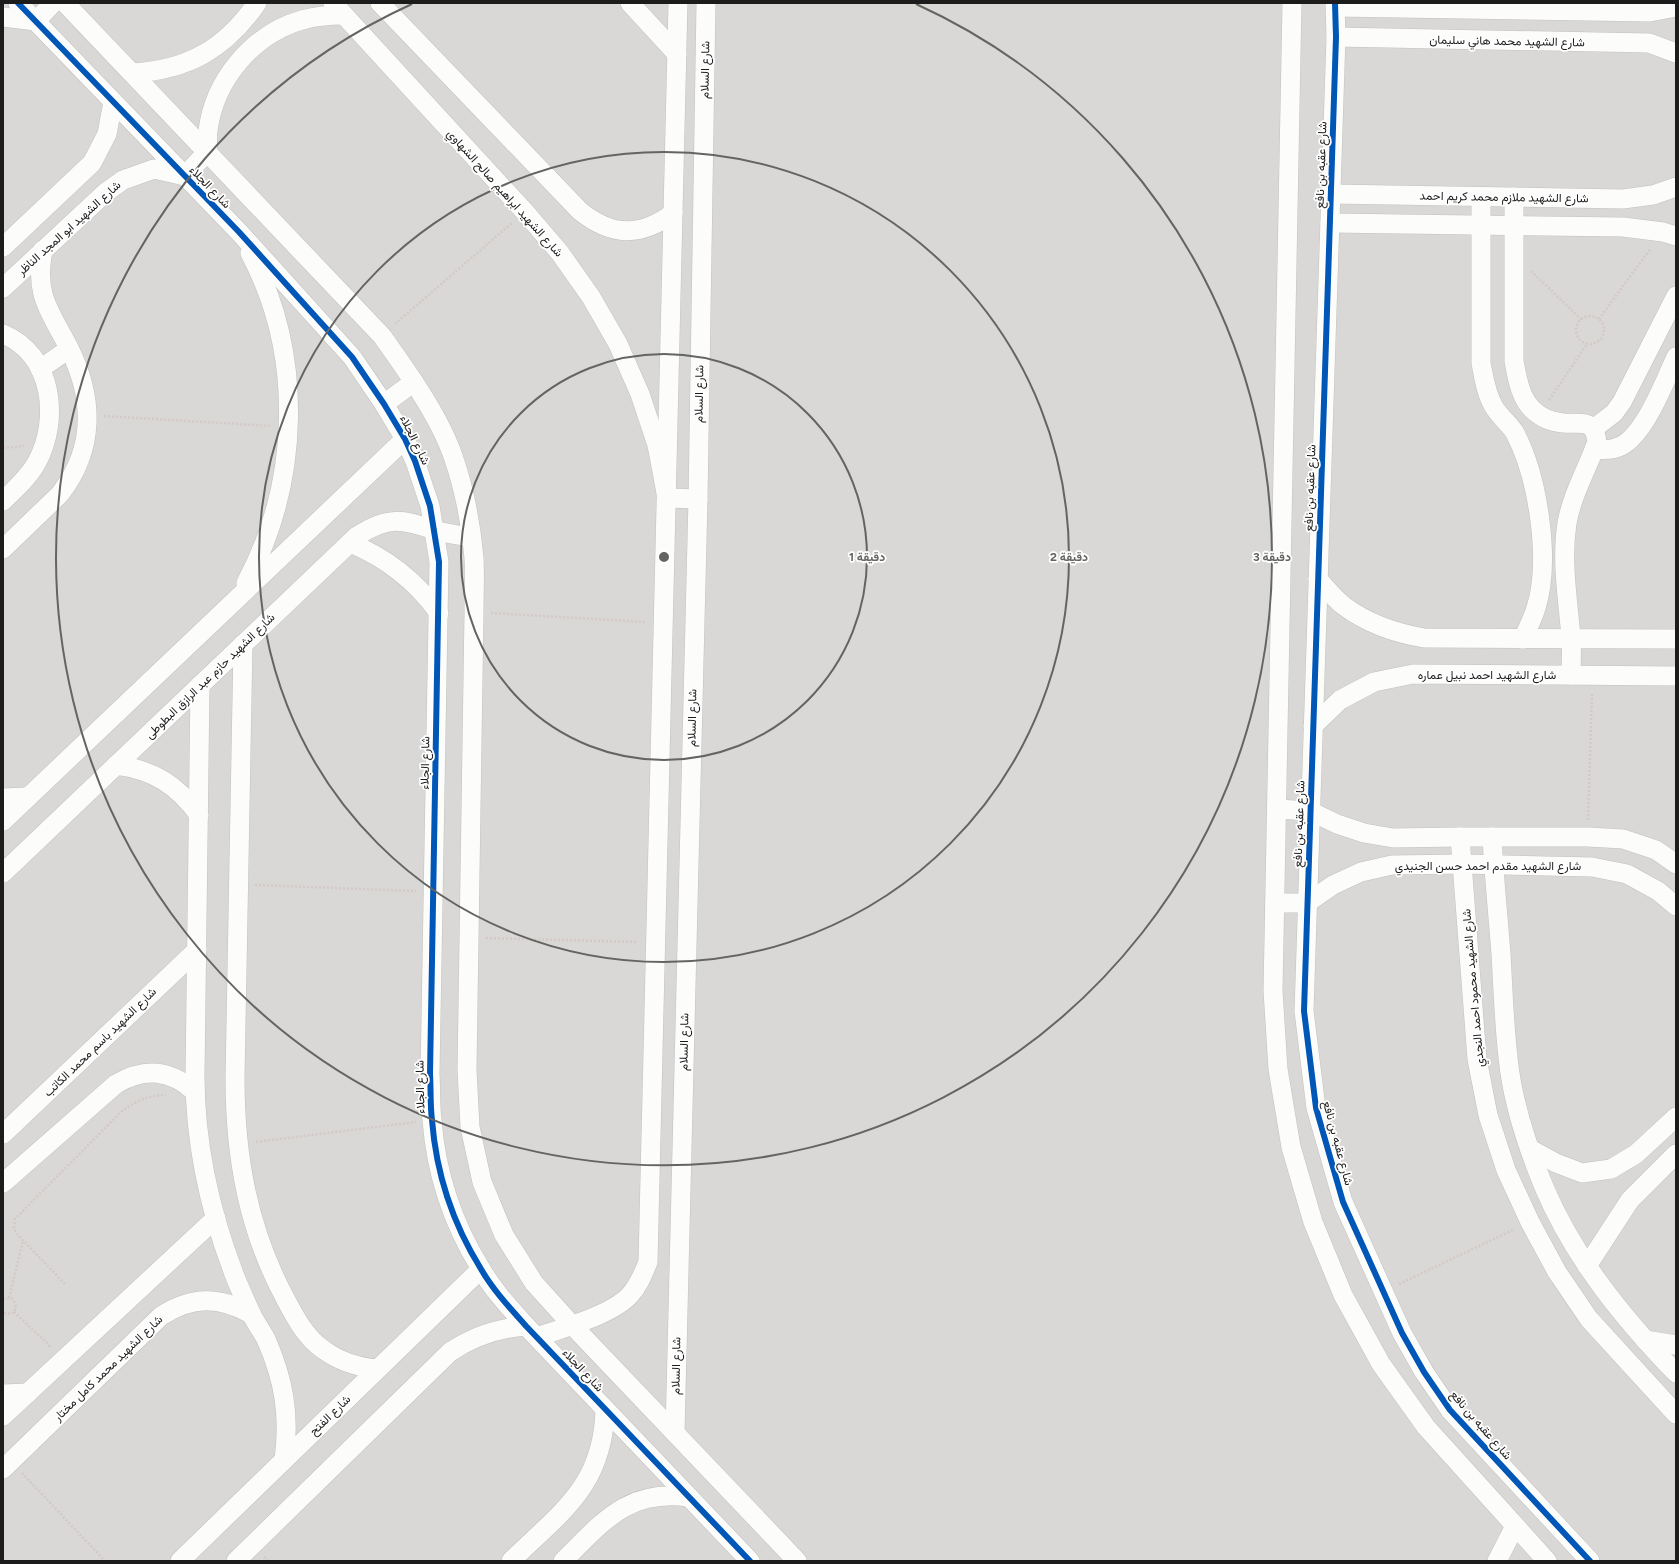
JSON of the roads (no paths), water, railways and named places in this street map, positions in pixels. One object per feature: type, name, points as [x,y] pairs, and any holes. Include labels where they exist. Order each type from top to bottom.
[{"type":"street","name":"شارع الجلاء","points":[[18,3],[239,232],[352,357],[384,404],[405,439],[423,483],[435,530],[439,562],[430,1074],[432,1120],[438,1161],[449,1200],[464,1237],[481,1269],[503,1300],[531,1332],[750,1561]]},
{"type":"street","points":[[3,17],[36,21],[53,3]]},
{"type":"street","name":"شارع الجلاء","points":[[65,3],[382,336],[414,382],[438,425],[452,455],[463,489],[474,558],[467,1070],[470,1127],[482,1182],[504,1235],[534,1283],[572,1325],[797,1561]]},
{"type":"street","points":[[132,74],[153,72],[194,60],[213,49],[230,36],[245,20],[257,3]]},
{"type":"street","points":[[380,3],[580,211],[591,220],[604,227],[619,231],[633,231],[654,225],[674,212]]},
{"type":"street","points":[[630,3],[677,54]]},
{"type":"street","points":[[236,1561],[450,1352],[467,1341],[486,1333],[506,1328],[531,1332],[572,1325],[615,1308],[630,1296],[641,1280],[648,1262],[678,3]]},
{"type":"street","name":"شارع السلام","points":[[675,1433],[698,499],[706,3]]},
{"type":"street","name":"شارع عقبه بن نافع","points":[[1292,3],[1273,991],[1278,1069],[1291,1147],[1313,1222],[1343,1295],[1381,1364],[1426,1427],[1547,1561]]},
{"type":"street","points":[[1336,5],[1527,6],[1650,12],[1676,7]]},
{"type":"street","name":"شارع عقبه بن نافع","points":[[1336,5],[1304,1011],[1316,1108],[1343,1202],[1410,1346],[1424,1372],[1450,1410],[1590,1561]]},
{"type":"street","points":[[1471,40],[1473,6]]},
{"type":"street","points":[[184,176],[207,152],[208,130],[213,109],[221,89],[232,70],[246,54],[281,28],[301,20],[322,16],[339,9]]},
{"type":"street","name":"شارع الشهيد ابراهيم صالح الشهاوي","points":[[339,9],[525,212],[569,266],[591,297],[618,344],[640,394],[657,445],[667,498]]},
{"type":"street","name":"شارع الشهيد محمد هاني سليمان","points":[[1336,37],[1649,43],[1676,53]]},
{"type":"street","points":[[3,247],[92,163],[107,134],[114,102]]},
{"type":"street","name":"شارع الشهيد ابو المجد الناظر","points":[[3,288],[105,193],[123,180],[154,169],[184,176]]},
{"type":"street","name":"شارع الشهيد ملازم محمد كريم احمد","points":[[1331,194],[1623,199],[1653,195],[1676,187]]},
{"type":"street","points":[[1481,197],[1481,363],[1485,385],[1494,406],[1514,432],[1535,486],[1540,520],[1542,573],[1536,607],[1523,638]]},
{"type":"street","points":[[1514,197],[1514,361],[1517,380],[1526,402],[1538,414],[1555,422],[1581,422],[1588,424],[1596,435],[1594,449],[1575,496],[1568,521],[1564,545],[1564,572],[1571,640],[1571,675]]},
{"type":"street","points":[[1330,223],[1623,227],[1670,234]]},
{"type":"street","points":[[239,232],[257,268],[278,326],[288,393],[288,427],[283,478],[275,514],[254,569],[240,595]]},
{"type":"street","points":[[3,549],[60,494],[67,485],[82,451],[85,439],[87,414],[82,381],[69,349],[46,307],[42,293],[40,264],[43,250]]},
{"type":"street","points":[[1593,429],[1614,413],[1622,402],[1676,296]]},
{"type":"street","points":[[3,334],[17,342],[28,351],[40,369],[48,388],[50,402],[50,418],[44,450],[27,477],[3,501]]},
{"type":"street","points":[[40,369],[69,349]]},
{"type":"street","points":[[1594,449],[1608,450],[1621,446],[1632,438],[1649,414],[1676,357]]},
{"type":"street","points":[[384,404],[414,382]]},
{"type":"street","points":[[1514,432],[1538,414]]},
{"type":"street","points":[[3,821],[405,439]]},
{"type":"street","points":[[667,498],[698,499]]},
{"type":"street","name":"شارع الشهيد حازم عبد الرازق البطوطى","points":[[3,873],[350,543],[367,530],[389,522],[412,522],[435,530],[471,537]]},
{"type":"street","points":[[350,543],[400,570],[414,583],[439,613]]},
{"type":"street","points":[[1318,579],[1344,605],[1376,626],[1400,634],[1424,638],[1523,638],[1571,640],[1676,639]]},
{"type":"street","points":[[244,644],[235,1078],[238,1144],[248,1204],[257,1233],[280,1290],[302,1329],[323,1350],[335,1358],[363,1368],[377,1369]]},
{"type":"street","name":"شارع الشهيد احمد نبيل عماره","points":[[1313,726],[1340,700],[1374,682],[1413,674],[1676,676]]},
{"type":"street","points":[[200,685],[195,1097],[202,1160],[216,1218],[232,1270],[251,1314],[265,1338],[280,1377],[287,1418],[287,1439],[284,1460]]},
{"type":"street","points":[[116,766],[137,769],[157,777],[181,793],[199,815]]},
{"type":"street","points":[[3,798],[28,797]]},
{"type":"street","points":[[1277,809],[1310,811],[1337,824],[1364,833],[1392,838],[1588,837],[1623,839],[1656,850],[1676,864]]},
{"type":"street","name":"شارع الشهيد محمود احمد النجدي","points":[[1460,837],[1477,1059],[1488,1115],[1506,1170],[1530,1222],[1557,1272],[1589,1319],[1676,1414]]},
{"type":"street","points":[[1492,837],[1508,1058],[1516,1102],[1530,1149],[1544,1188],[1560,1221],[1587,1266],[1645,1340],[1676,1373]]},
{"type":"street","name":"شارع الشهيد مقدم احمد حسن الجنيدي","points":[[1308,903],[1333,884],[1361,872],[1392,865],[1463,864],[1592,867],[1627,874],[1658,891],[1676,906]]},
{"type":"street","points":[[1275,903],[1308,903]]},
{"type":"street","name":"شارع الشهيد باسم محمد الكاتب","points":[[3,1134],[197,950]]},
{"type":"street","points":[[3,1183],[116,1084],[126,1079],[136,1075],[157,1073],[178,1079],[195,1097]]},
{"type":"street","points":[[1530,1149],[1556,1163],[1582,1173],[1611,1168],[1636,1154],[1676,1117]]},
{"type":"street","points":[[1587,1266],[1630,1200],[1676,1154]]},
{"type":"street","points":[[3,1416],[216,1218]]},
{"type":"street","name":"شارع الفتح","points":[[180,1561],[481,1269]]},
{"type":"street","name":"شارع الشهيد محمد كامل مختار","points":[[7,1465],[161,1316],[186,1304],[213,1300],[233,1305],[251,1314]]},
{"type":"street","points":[[1645,1340],[1676,1345]]},
{"type":"street","points":[[3,1394],[28,1393]]},
{"type":"street","points":[[511,1561],[577,1496],[586,1483],[599,1455],[605,1425],[605,1410]]},
{"type":"street","points":[[563,1561],[604,1522],[629,1504],[658,1496],[674,1495],[689,1498]]},
{"type":"street","points":[[1497,1561],[1515,1526]]}]
